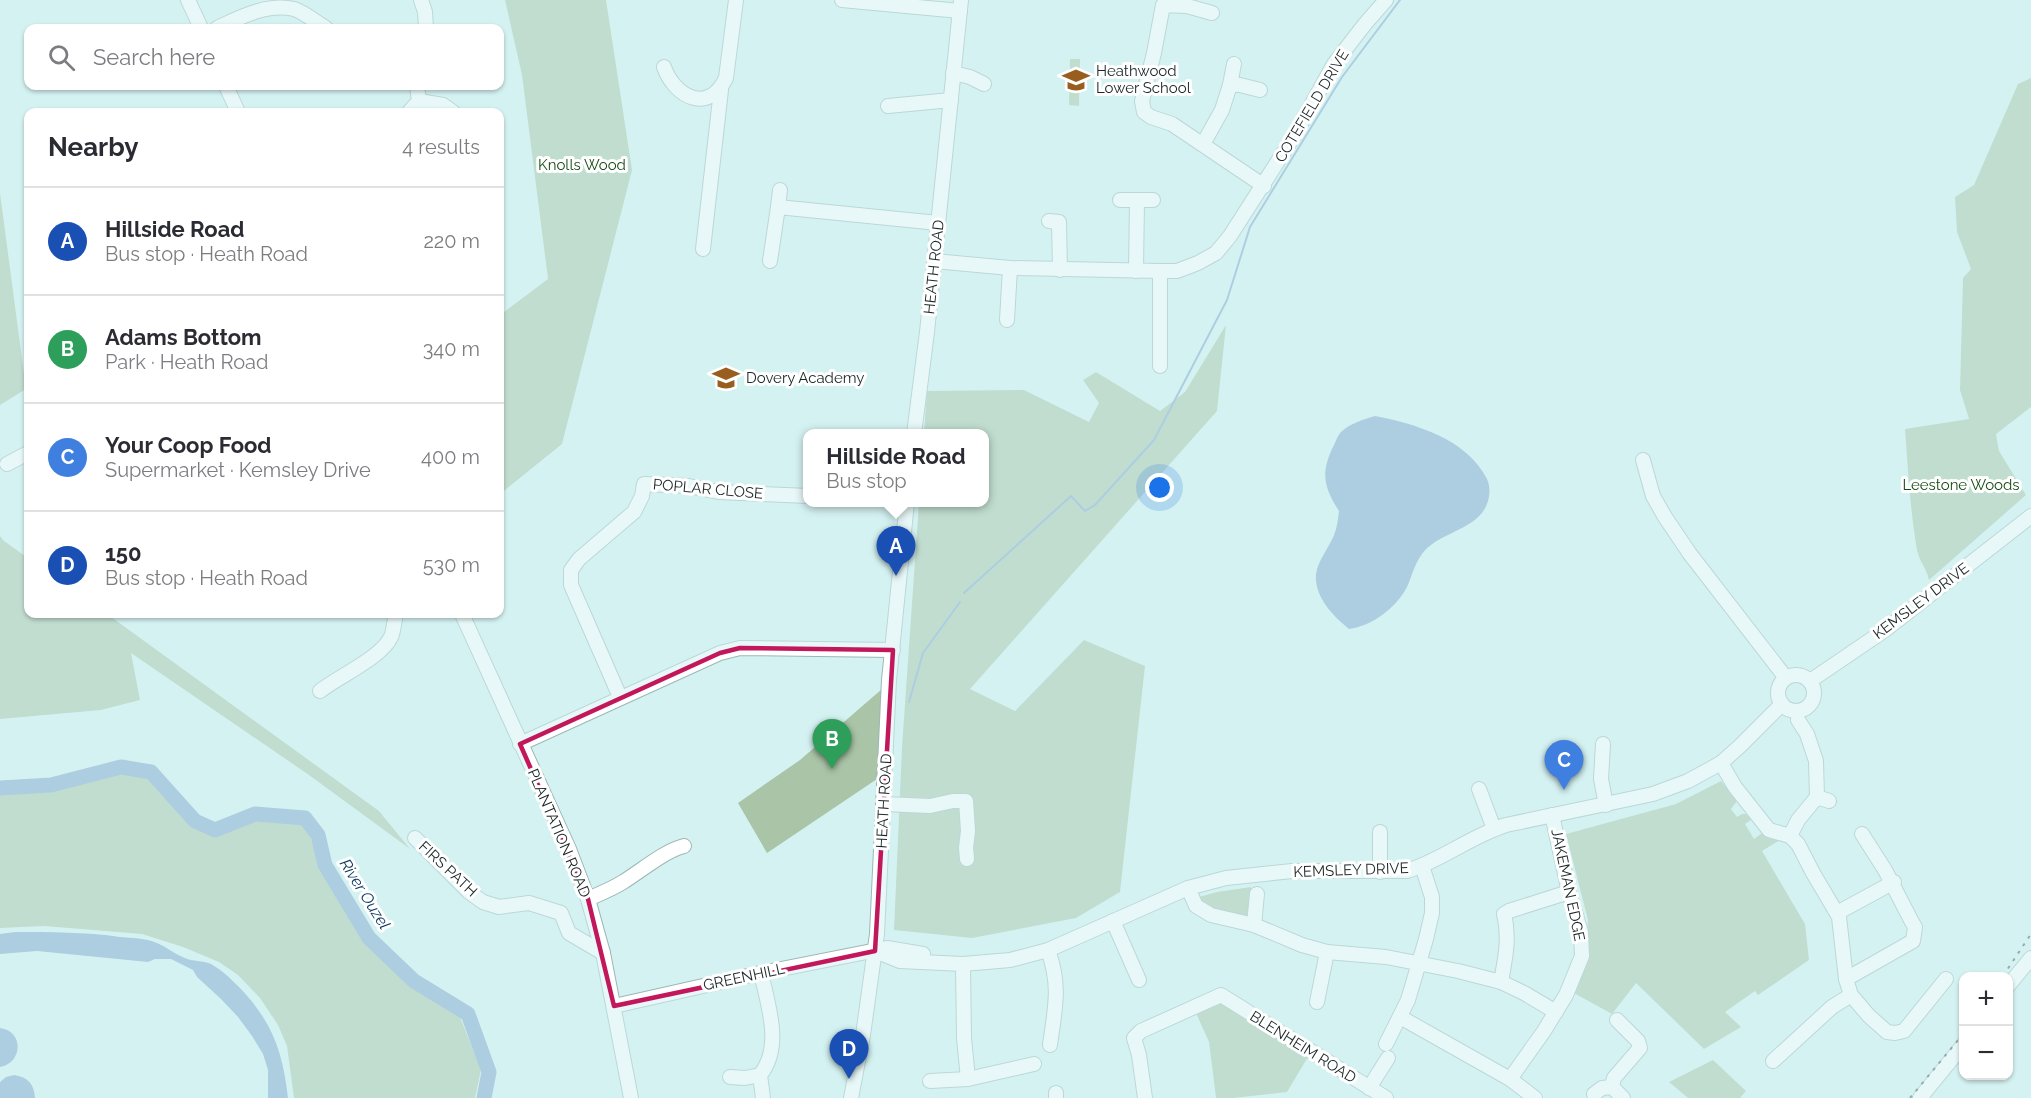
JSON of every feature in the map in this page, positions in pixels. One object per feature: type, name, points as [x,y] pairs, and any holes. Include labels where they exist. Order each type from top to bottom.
[{"type":"street","points":[[188,0],[199,24]]},
{"type":"street","points":[[421,0],[426,24]]},
{"type":"street","points":[[703,249],[721,90],[726,78],[736,0]]},
{"type":"street","points":[[842,0],[960,5]]},
{"type":"street","name":"COTEFIELD DRIVE","points":[[934,261],[1010,268],[1177,271],[1216,253],[1264,186],[1309,112],[1334,64],[1386,0]]},
{"type":"street","points":[[1212,13],[1187,6],[1162,3],[1154,53],[1137,112],[1172,124],[1264,186]]},
{"type":"street","name":"HEATH ROAD","points":[[915,429],[960,5]]},
{"type":"street","points":[[226,24],[271,8],[295,9],[319,24]]},
{"type":"street","points":[[1203,144],[1222,110],[1234,64]]},
{"type":"street","points":[[664,67],[668,80],[677,90],[690,97],[707,98],[721,90]]},
{"type":"street","points":[[953,72],[984,84]]},
{"type":"street","points":[[1230,85],[1260,90]]},
{"type":"street","points":[[228,90],[236,108]]},
{"type":"street","points":[[413,108],[419,101],[418,90]]},
{"type":"street","points":[[888,106],[951,100]]},
{"type":"street","points":[[419,101],[443,105],[447,108]]},
{"type":"street","points":[[770,261],[780,190]]},
{"type":"street","points":[[1120,200],[1153,200]]},
{"type":"street","points":[[1136,271],[1137,200]]},
{"type":"street","points":[[778,207],[938,224]]},
{"type":"street","points":[[1060,221],[1060,270]]},
{"type":"street","points":[[1007,320],[1010,268]]},
{"type":"street","points":[[1160,271],[1160,366]]},
{"type":"street","points":[[7,464],[24,455]]},
{"type":"street","points":[[1643,460],[1653,496],[1665,517],[1690,554],[1786,678]]},
{"type":"street","name":"POPLAR CLOSE","points":[[620,697],[571,585],[571,570],[579,559],[634,512],[642,496],[644,480],[718,492],[803,496]]},
{"type":"street","name":"HEATH ROAD","points":[[851,1098],[875,951],[890,680],[907,507]]},
{"type":"street","name":"KEMSLEY DRIVE","points":[[1810,681],[1885,630],[2031,516]]},
{"type":"street","points":[[320,692],[332,681],[381,650],[391,637],[395,618]]},
{"type":"street","name":"PLANTATION ROAD","points":[[464,618],[569,849],[588,899],[603,953],[631,1098]]},
{"type":"street","points":[[520,744],[720,653],[740,648],[893,650]]},
{"type":"street","points":[[1798,675],[1810,681],[1813,694],[1807,706],[1794,710],[1782,704],[1778,691],[1781,682],[1786,678],[1798,675]]},
{"type":"street","name":"KEMSLEY DRIVE","points":[[875,951],[893,949],[963,964],[1010,960],[1048,950],[1188,888],[1226,878],[1292,871],[1407,871],[1422,866],[1494,829],[1653,794],[1688,781],[1720,763],[1782,704]]},
{"type":"street","points":[[1790,836],[1798,820],[1823,799],[1816,761],[1807,734],[1798,720]]},
{"type":"street","points":[[1603,744],[1601,779],[1606,805]]},
{"type":"street","points":[[1720,763],[1735,787],[1769,830],[1790,836],[1798,844],[1837,912],[1846,980],[1851,995],[1869,1016],[1887,1032],[1895,1034],[1904,1031],[1946,980]]},
{"type":"street","points":[[1479,789],[1494,829]]},
{"type":"street","points":[[884,804],[930,806],[953,801],[973,801],[966,848],[967,859]]},
{"type":"street","name":"JAKEMAN EDGE","points":[[1510,1079],[1566,995],[1582,956],[1581,932],[1569,892],[1552,815]]},
{"type":"street","points":[[1380,832],[1380,872]]},
{"type":"street","points":[[1846,980],[1913,940],[1915,927],[1893,883],[1862,834]]},
{"type":"street","name":"FIRS PATH","points":[[415,838],[469,892],[483,902],[499,907],[529,903],[561,913],[569,933],[603,953]]},
{"type":"street","points":[[588,899],[619,885],[662,858],[672,849],[684,846]]},
{"type":"street","points":[[1225,864],[1226,878]]},
{"type":"street","points":[[1369,1088],[1408,1000],[1432,913],[1432,897],[1422,866]]},
{"type":"street","points":[[1837,912],[1893,883]]},
{"type":"street","points":[[1188,888],[1196,906],[1210,915],[1254,925],[1302,945],[1327,952],[1386,957],[1501,982],[1556,1012]]},
{"type":"street","points":[[1501,982],[1507,942],[1504,915],[1509,911],[1569,892]]},
{"type":"street","points":[[1254,925],[1257,894]]},
{"type":"street","points":[[1113,921],[1139,980]]},
{"type":"street","points":[[1048,950],[1055,974],[1057,997],[1050,1045]]},
{"type":"street","name":"GREENHILL","points":[[614,1006],[760,973],[875,951]]},
{"type":"street","points":[[1317,1002],[1327,952]]},
{"type":"street","points":[[2013,980],[2031,958]]},
{"type":"street","points":[[963,964],[964,1038],[968,1079]]},
{"type":"street","points":[[730,1077],[745,1078],[760,1075],[771,1056],[771,1022],[760,973]]},
{"type":"street","name":"BLENHEIM ROAD","points":[[1145,1098],[1139,1055],[1134,1038],[1141,1031],[1221,995],[1383,1097]]},
{"type":"street","points":[[1773,1060],[1832,1007],[1851,995]]},
{"type":"street","points":[[1400,1017],[1510,1079],[1535,1098]]},
{"type":"street","points":[[1612,1087],[1614,1078],[1640,1048],[1638,1041],[1617,1020]]},
{"type":"street","points":[[1920,1098],[1959,1050]]},
{"type":"street","points":[[930,1081],[968,1079],[1034,1064]]},
{"type":"street","points":[[760,1075],[763,1098]]},
{"type":"street","points":[[1594,1094],[1602,1088],[1612,1087]]},
{"type":"street","points":[[1612,1087],[1623,1098]]},
{"type":"highlighted area","points":[[740,648],[893,650],[875,951],[614,1006],[588,899],[520,744],[720,653]]},
{"type":"green space","name":"Knolls Wood","points":[[505,0],[606,0],[632,170],[562,444],[504,491],[504,312],[548,279],[522,75]]},
{"type":"green space","points":[[1070,59],[1080,59],[1079,106],[1069,105]]},
{"type":"green space","name":"Leestone Woods","points":[[2031,78],[2031,407],[1996,434],[1999,451],[2026,495],[1929,580],[1918,554],[1905,429],[1969,419],[1960,390],[1963,278],[1971,269],[1957,232],[1955,197],[1974,185],[2018,84]]},
{"type":"green space","points":[[0,193],[24,374],[24,390],[0,405]]},
{"type":"green space","points":[[1226,325],[1217,411],[970,689],[1015,711],[1084,640],[1145,666],[1120,892],[1076,918],[972,938],[894,930],[902,747],[919,507],[989,507],[989,429],[924,429],[927,391],[1024,390],[1089,422],[1099,403],[1083,380],[1096,372],[1160,411],[1185,392]]},
{"type":"green space","points":[[0,536],[24,555],[24,618],[113,618],[379,811],[410,849],[309,775],[131,653],[140,700],[101,710],[0,719]]},
{"type":"green space","points":[[882,689],[877,779],[767,853],[738,803],[800,760]]},
{"type":"green space","points":[[121,771],[148,774],[194,823],[215,833],[256,817],[305,822],[327,882],[366,941],[410,983],[460,1017],[481,1070],[475,1098],[294,1098],[287,1046],[278,1025],[260,998],[238,975],[219,962],[142,934],[44,926],[0,928],[0,791],[50,789]]},
{"type":"green space","points":[[1721,781],[1737,801],[1731,809],[1737,817],[1746,814],[1751,820],[1745,824],[1754,839],[1762,833],[1780,840],[1762,851],[1805,924],[1809,960],[1758,995],[1755,991],[1725,1012],[1741,1027],[1704,1049],[1636,983],[1612,1014],[1572,992],[1585,958],[1588,920],[1566,834],[1676,804]]},
{"type":"green space","points":[[1251,887],[1249,917],[1215,910],[1199,897],[1217,892]]},
{"type":"green space","points":[[1221,1002],[1308,1057],[1287,1092],[1216,1098],[1209,1042],[1196,1013]]},
{"type":"green space","points":[[1713,1060],[1746,1091],[1740,1098],[1688,1098],[1669,1082]]},
{"type":"water","points":[[1375,416],[1423,429],[1467,453],[1489,483],[1489,497],[1482,513],[1468,525],[1428,547],[1415,566],[1407,587],[1390,609],[1375,620],[1349,629],[1321,598],[1316,582],[1317,569],[1332,540],[1339,511],[1327,489],[1325,474],[1328,458],[1341,432],[1352,424]]},
{"type":"water","points":[[15,932],[81,933],[143,939],[157,943],[177,955],[215,966],[239,987],[268,1025],[283,1066],[288,1098],[268,1098],[268,1070],[263,1054],[238,1017],[197,977],[193,970],[171,959],[155,959],[148,962],[37,951],[0,954],[0,934]]},
{"type":"water","points":[[0,1028],[8,1030],[13,1035],[18,1047],[13,1060],[0,1067]]},
{"type":"water","points":[[14,1075],[23,1077],[29,1082],[35,1098],[0,1098],[0,1082]]},
{"type":"waterway","points":[[964,593],[1071,496],[1085,511],[1095,505],[1154,440],[1227,300],[1250,227],[1342,77],[1400,0]]},
{"type":"waterway","points":[[909,702],[923,653],[960,602]]},
{"type":"waterway","name":"River Ouzel","points":[[0,788],[51,785],[121,767],[151,772],[195,821],[215,830],[255,814],[305,818],[318,835],[325,865],[369,938],[414,981],[468,1014],[489,1072],[484,1098]]},
{"type":"railway","points":[[2006,972],[2031,934]]},
{"type":"railway","points":[[1910,1098],[1959,1039]]},
{"type":"place","name":"Heathwood Lower School","points":[[1076,80]]},
{"type":"place","name":"Dovery Academy","points":[[726,378]]},
{"type":"place","name":"Hillside Road","points":[[896,576]]},
{"type":"place","name":"Adams Bottom","points":[[832,769]]},
{"type":"place","name":"Your Coop Food","points":[[1564,790]]},
{"type":"place","name":"150","points":[[849,1079]]}]
